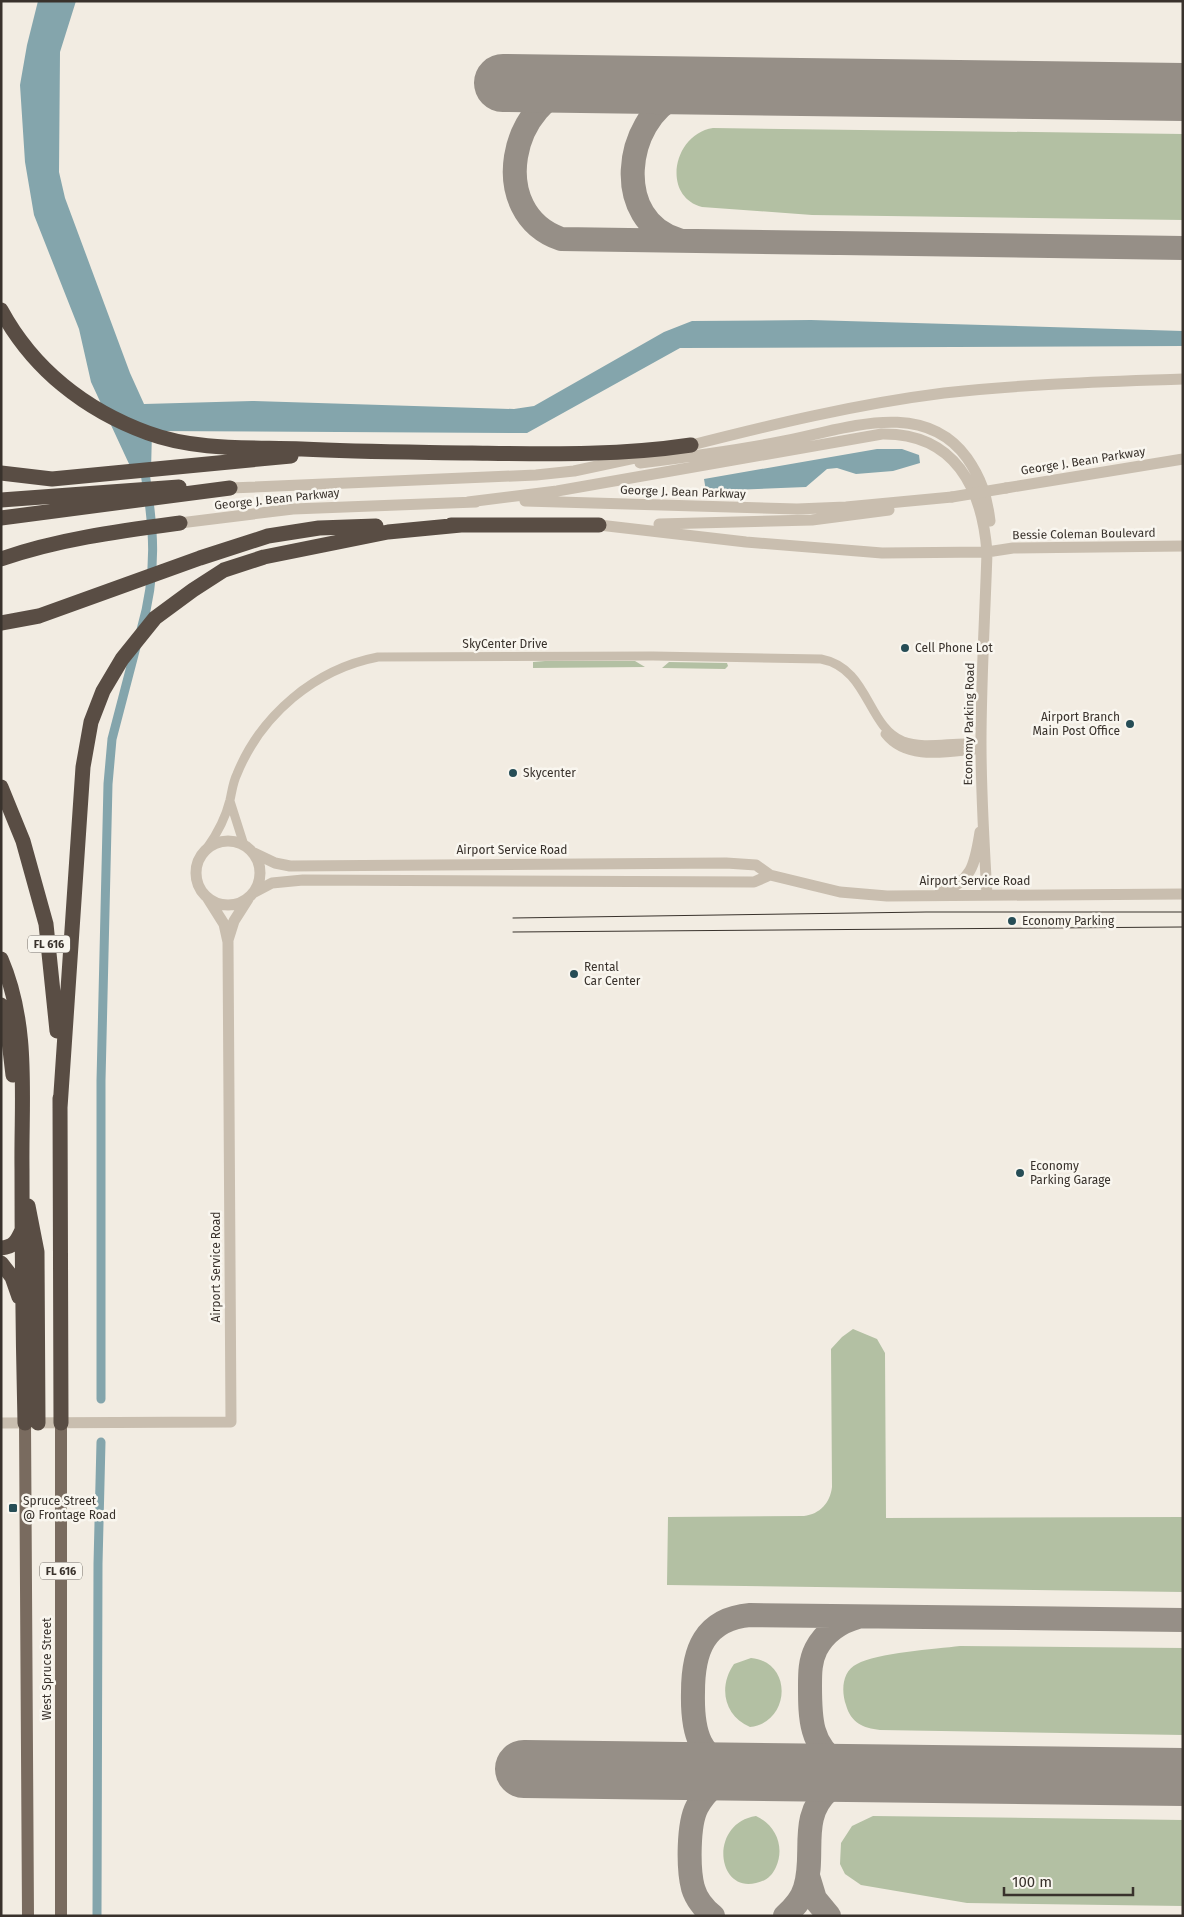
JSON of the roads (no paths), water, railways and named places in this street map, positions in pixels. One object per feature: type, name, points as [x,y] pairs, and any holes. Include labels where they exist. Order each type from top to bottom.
[{"type":"highway","points":[[1,310],[24,345],[45,369],[68,390],[104,413],[166,438],[207,445],[360,451],[593,454],[691,445]]},
{"type":"highway","points":[[1,473],[52,479],[360,451]]},
{"type":"highway","points":[[1,500],[230,488]]},
{"type":"highway","points":[[1,518],[173,492]]},
{"type":"highway","points":[[1,559],[22,552],[132,530],[180,523]]},
{"type":"highway","points":[[60,1108],[83,767],[91,722],[103,691],[122,659],[155,618],[192,590],[224,570],[264,557],[378,534],[461,525]]},
{"type":"highway","points":[[1,623],[39,616],[200,558],[268,536],[318,528],[600,525]]},
{"type":"highway","name":"FL 616","points":[[1,788],[23,841],[46,924],[58,1047],[60,1108],[61,1422]]},
{"type":"highway","name":"FL 616","points":[[1,959],[14,996],[20,1034],[24,1094],[22,1148],[23,1307],[32,1423]]},
{"type":"highway","points":[[1,1005],[10,1042],[22,1148]]},
{"type":"highway","points":[[22,1175],[36,1252],[32,1423]]},
{"type":"highway","points":[[1,1248],[10,1247],[18,1241],[22,1230]]},
{"type":"highway","points":[[1,1263],[12,1278],[23,1307]]},
{"type":"main road","name":"West Spruce Street","points":[[60,1916],[61,1422]]},
{"type":"main road","name":"West Spruce Street","points":[[28,1916],[32,1423]]},
{"type":"street","name":"George J. Bean Parkway","points":[[230,488],[500,478],[574,471],[783,422],[905,398],[1008,386],[1183,379]]},
{"type":"street","points":[[1097,382],[1183,386]]},
{"type":"street","points":[[574,471],[702,455],[875,423],[906,422],[933,428],[957,444],[977,472],[987,496],[990,525],[986,552]]},
{"type":"street","points":[[468,502],[547,492],[845,439],[901,434],[920,439],[938,448],[963,472],[980,505],[986,552]]},
{"type":"street","name":"George J. Bean Parkway","points":[[180,523],[293,509],[468,502],[547,502],[797,509],[846,507],[952,497],[1183,459]]},
{"type":"street","points":[[600,525],[752,523],[812,520],[861,515],[952,497]]},
{"type":"street","name":"Bessie Coleman Boulevard","points":[[600,525],[746,542],[872,552],[986,552],[1013,548],[1183,546]]},
{"type":"street","name":"Economy Parking Road","points":[[986,552],[977,750],[985,831],[987,895]]},
{"type":"street","name":"SkyCenter Drive","points":[[207,848],[215,836],[230,801],[234,780],[245,756],[277,712],[317,681],[342,668],[370,658],[406,656],[606,656],[821,659],[836,664],[847,672],[886,736],[896,745],[920,753],[977,750]]},
{"type":"street","points":[[230,801],[244,845]]},
{"type":"street","points":[[929,896],[960,884],[969,874],[979,840],[982,810]]},
{"type":"street","points":[[252,894],[260,874],[254,853],[244,845],[228,840],[217,842],[207,848],[200,856],[196,866],[196,878],[200,888],[207,897],[226,905],[236,904],[272,883],[303,880],[754,882],[770,875]]},
{"type":"street","name":"Airport Service Road","points":[[254,853],[275,863],[290,866],[726,863],[756,865],[770,875],[840,892],[887,896],[1183,894]]},
{"type":"street","name":"Airport Service Road","points":[[228,942],[234,921],[252,894]]},
{"type":"street","name":"Airport Service Road","points":[[61,1422],[231,1422],[228,942],[224,924],[207,897]]},
{"type":"street","points":[[1,1423],[61,1422]]},
{"type":"water","points":[[38,1],[76,1],[60,52],[59,172],[65,198],[130,373],[144,404],[252,401],[514,409],[534,406],[664,332],[692,321],[811,320],[1183,331],[1183,346],[680,348],[527,433],[152,431],[151,471],[130,466],[91,382],[79,329],[34,215],[25,162],[20,85],[27,45]]},
{"type":"water","points":[[877,449],[902,449],[919,455],[920,463],[893,471],[856,474],[837,468],[827,469],[806,487],[706,491],[704,479]]},
{"type":"waterway","points":[[141,630],[150,588],[153,549],[144,467]]},
{"type":"waterway","points":[[101,1399],[101,1081],[108,784],[112,739],[136,647]]},
{"type":"waterway","points":[[97,1916],[98,1564],[101,1442]]},
{"type":"tram line","points":[[513,918],[926,912],[1183,912]]},
{"type":"tram line","points":[[513,932],[1183,927]]},
{"type":"place","name":"Cell Phone Lot","points":[[905,648]]},
{"type":"place","name":"Airport Branch Main Post Office","points":[[1130,724]]},
{"type":"place","name":"Skycenter","points":[[513,773]]},
{"type":"place","name":"Economy Parking","points":[[1012,921]]},
{"type":"place","name":"Rental Car Center","points":[[574,974]]},
{"type":"place","name":"Economy Parking Garage","points":[[1020,1173]]},
{"type":"place","name":"Spruce Street @ Frontage Road","points":[[13,1508]]}]
